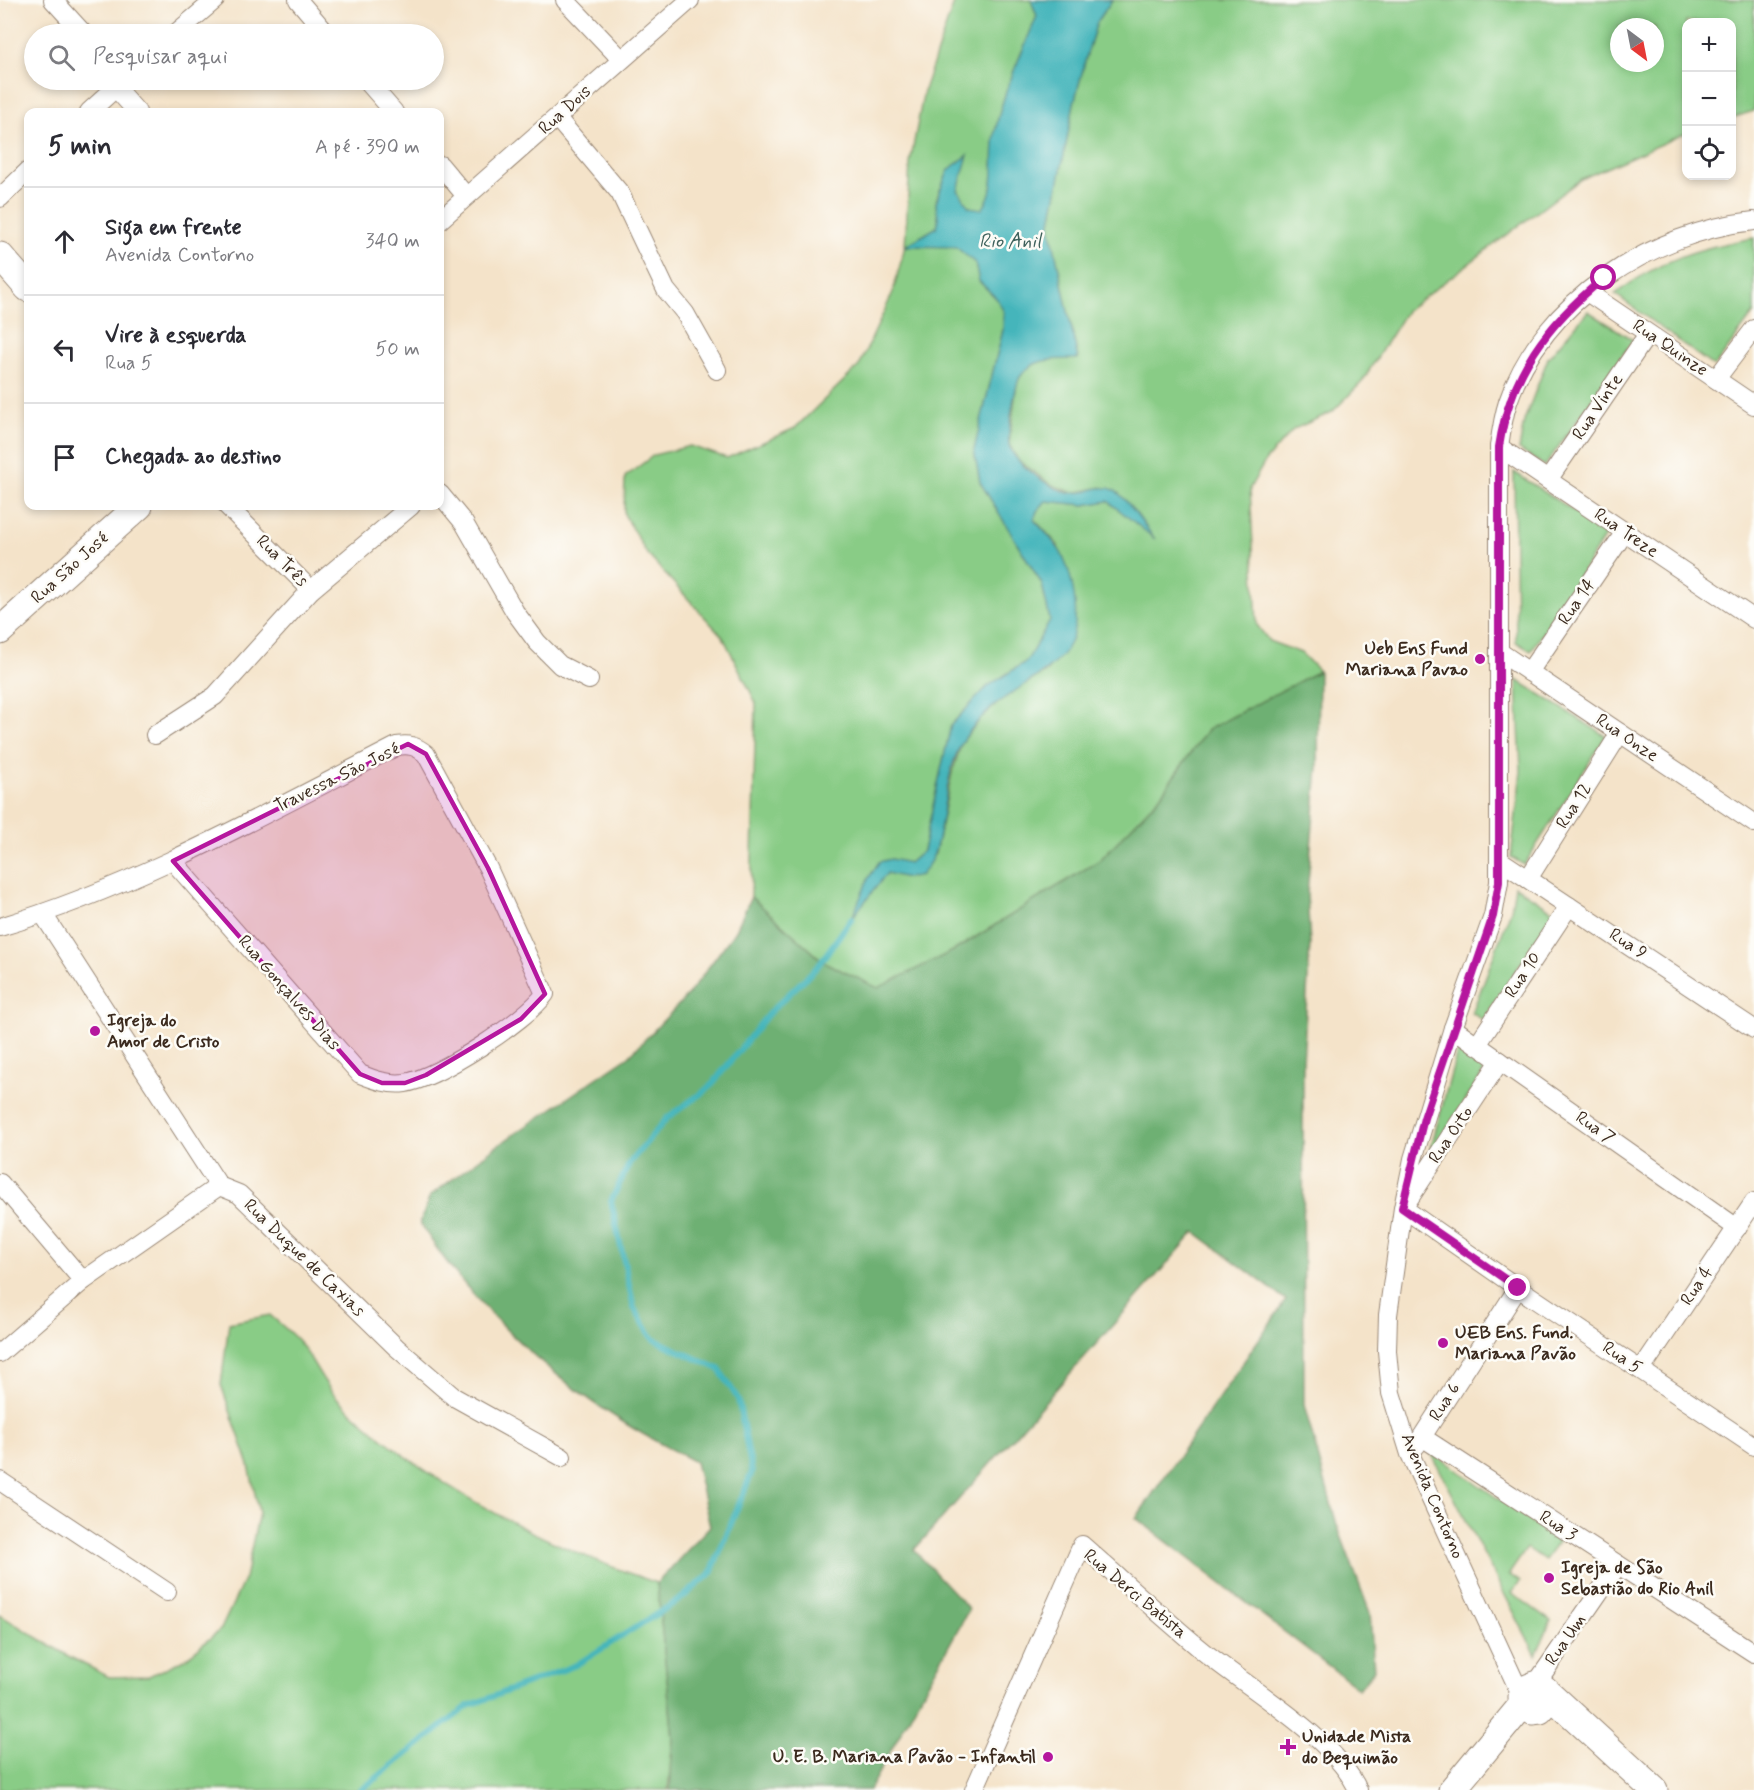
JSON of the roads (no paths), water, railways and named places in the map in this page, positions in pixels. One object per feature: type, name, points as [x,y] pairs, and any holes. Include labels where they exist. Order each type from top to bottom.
[{"type":"street","points":[[53,0],[75,24]]},
{"type":"street","points":[[187,24],[215,0]]},
{"type":"street","points":[[298,0],[318,24]]},
{"type":"street","points":[[565,0],[621,59]]},
{"type":"street","name":"Rua Dois","points":[[444,216],[690,0]]},
{"type":"street","points":[[93,108],[112,90]]},
{"type":"street","points":[[123,90],[135,108]]},
{"type":"street","points":[[375,90],[390,108]]},
{"type":"street","points":[[557,118],[620,193],[666,290],[685,313],[717,370]]},
{"type":"street","points":[[444,170],[466,196]]},
{"type":"street","points":[[0,198],[24,175]]},
{"type":"street","name":"Avenida Contorno","points":[[1635,1790],[1532,1698],[1489,1628],[1410,1454],[1391,1393],[1388,1315],[1402,1208],[1424,1118],[1493,916],[1501,861],[1499,447],[1507,404],[1526,364],[1558,322],[1587,292],[1629,262],[1665,244],[1697,232],[1754,221]]},
{"type":"street","points":[[0,256],[24,283]]},
{"type":"street","name":"Rua Quinze","points":[[1587,292],[1754,405]]},
{"type":"street","points":[[1716,379],[1754,329]]},
{"type":"street","name":"Rua Vinte","points":[[1548,480],[1648,334]]},
{"type":"street","name":"Rua Treze","points":[[1499,447],[1754,619]]},
{"type":"street","points":[[444,499],[464,524],[515,612],[537,642],[560,665],[589,680]]},
{"type":"street","name":"Rua São José","points":[[0,631],[135,510]]},
{"type":"street","name":"Rua Três","points":[[231,510],[311,590]]},
{"type":"street","points":[[155,735],[215,696],[311,590],[406,510]]},
{"type":"street","name":"Rua 14","points":[[1529,672],[1625,532]]},
{"type":"street","name":"Rua Onze","points":[[1501,653],[1754,824]]},
{"type":"street","name":"Rua 12","points":[[1528,879],[1620,733]]},
{"type":"street","name":"Travessa São José","points":[[0,927],[43,914],[172,861],[398,746],[417,746],[426,754],[488,868],[544,994],[521,1020],[426,1076]]},
{"type":"street","name":"Rua Gonçalves Dias","points":[[172,861],[360,1074],[382,1083],[405,1083],[426,1076]]},
{"type":"street","name":"Rua 9","points":[[1501,861],[1754,1029]]},
{"type":"street","name":"Rua 10","points":[[1477,1045],[1569,906]]},
{"type":"street","name":"Rua Duque de Caxias","points":[[43,914],[219,1186],[238,1194],[396,1347],[454,1397],[562,1457]]},
{"type":"street","name":"Rua 7","points":[[1453,1028],[1737,1228]]},
{"type":"street","name":"Rua Oito","points":[[1402,1208],[1500,1061]]},
{"type":"street","points":[[0,1183],[83,1281]]},
{"type":"street","points":[[0,1353],[83,1281],[219,1186]]},
{"type":"street","name":"Rua 4","points":[[1641,1370],[1754,1202]]},
{"type":"street","name":"Rua 5","points":[[1402,1208],[1754,1446]]},
{"type":"street","name":"Rua 6","points":[[1410,1454],[1518,1288]]},
{"type":"street","name":"Rua 3","points":[[1422,1437],[1754,1653]]},
{"type":"street","points":[[0,1481],[167,1592]]},
{"type":"street","name":"Rua Derci Batista","points":[[974,1790],[1082,1545],[1203,1651],[1328,1748],[1341,1762],[1358,1790]]},
{"type":"street","name":"Rua Um","points":[[1532,1698],[1618,1565]]},
{"type":"street","points":[[1459,1781],[1532,1698]]},
{"type":"street","name":"Avenida Contorno","points":[[1532,1698],[1654,1790]]},
{"type":"water","name":"Rio Anil","points":[[1031,0],[1112,0],[1097,22],[1087,54],[1074,103],[1050,227],[1078,359],[1046,360],[1025,370],[1016,390],[1009,445],[1026,468],[1056,488],[1078,493],[1109,488],[1119,493],[1155,539],[1108,501],[1084,505],[1046,501],[1037,511],[1034,520],[1061,553],[1072,581],[1076,614],[1070,644],[1062,655],[1041,674],[991,708],[963,741],[952,766],[934,854],[921,875],[907,878],[887,873],[852,918],[868,879],[879,862],[891,859],[909,863],[923,851],[951,725],[988,686],[1027,661],[1050,620],[1042,584],[980,482],[974,450],[1003,330],[1004,312],[997,299],[979,281],[975,263],[956,247],[905,246],[937,227],[936,203],[946,176],[951,168],[968,155],[958,190],[969,207],[982,209],[987,201],[992,183],[995,133],[1002,103],[1037,16]]},
{"type":"waterway","points":[[361,1790],[468,1706],[576,1665],[682,1598],[711,1573],[752,1472],[738,1399],[719,1369],[653,1339],[634,1308],[611,1201],[630,1162],[667,1118],[710,1087],[769,1013],[817,967],[852,918]]},
{"type":"place","name":"Ueb Ens Fund Mariana Pavao","points":[[1480,659]]},
{"type":"place","name":"Igreja do Amor de Cristo","points":[[95,1031]]},
{"type":"place","name":"UEB Ens. Fund. Mariana Pavão","points":[[1443,1343]]},
{"type":"place","name":"Igreja de São Sebastião do Rio Anil","points":[[1549,1578]]},
{"type":"place","name":"Unidade Mista do Bequimão","points":[[1288,1747]]},
{"type":"place","name":"U. E. B. Mariana Pavão - Infantil","points":[[1048,1757]]}]
